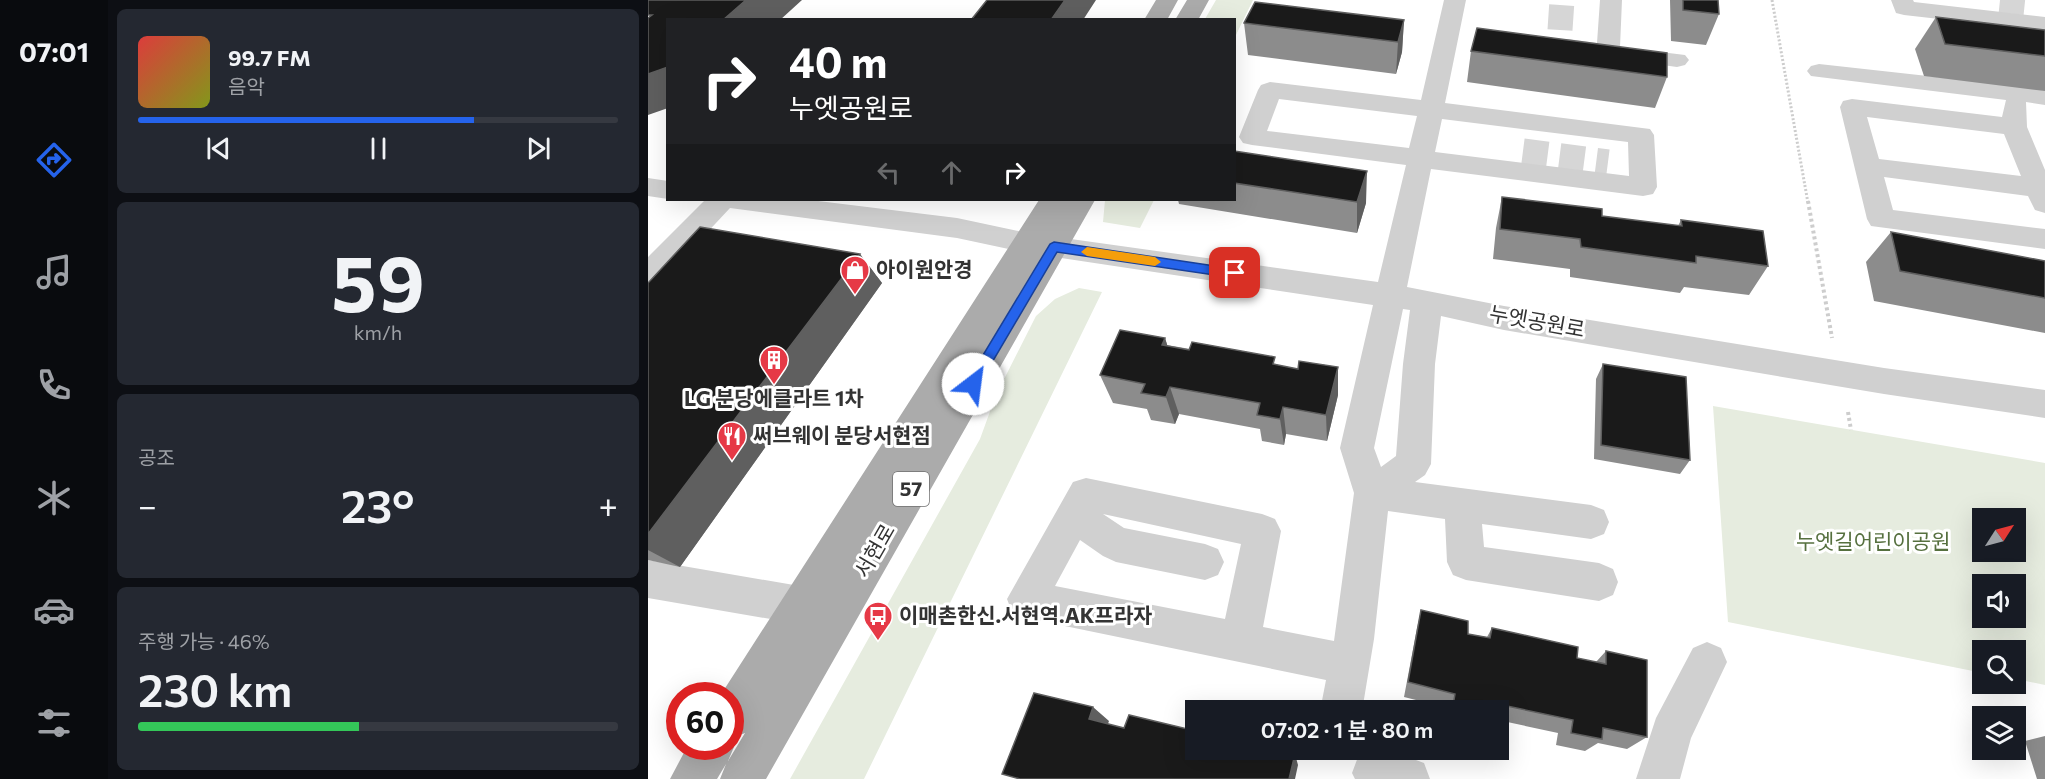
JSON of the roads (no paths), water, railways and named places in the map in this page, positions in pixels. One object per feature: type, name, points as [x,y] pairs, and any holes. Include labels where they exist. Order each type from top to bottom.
[{"type":"main road","points":[[1156,18],[1167,0]]},
{"type":"main road","points":[[1187,18],[1198,0]]},
{"type":"main road","name":"서현로","points":[[741,779],[840,612],[1041,245],[1053,201]]},
{"type":"main road","name":"서현로","points":[[744,696],[801,606],[1041,245],[1081,201]]},
{"type":"main road","points":[[692,779],[704,760]]},
{"type":"street","points":[[1343,700],[1372,493],[1357,448],[1430,110],[1459,32],[1455,0]]},
{"type":"street","points":[[1608,51],[1611,0]]},
{"type":"street","points":[[1902,0],[1904,8],[2045,24]]},
{"type":"street","points":[[1551,44],[1677,60]]},
{"type":"street","points":[[1819,71],[2045,97]]},
{"type":"street","points":[[1270,90],[1430,110],[1641,135],[1643,187],[1252,137],[1270,90]]},
{"type":"street","points":[[2016,94],[2014,127],[2042,196]]},
{"type":"street","points":[[2014,127],[1852,107],[1881,219],[2045,239]]},
{"type":"street","points":[[1608,162],[1643,167]]},
{"type":"street","points":[[1867,166],[2042,196]]},
{"type":"street","points":[[648,187],[666,190]]},
{"type":"street","points":[[648,276],[720,201]]},
{"type":"street","name":"누엣공원로","points":[[745,201],[957,228],[1041,245],[1427,302],[1527,321],[2045,404]]},
{"type":"street","points":[[1372,493],[1413,464],[1419,364],[1427,302]]},
{"type":"street","points":[[1372,493],[1462,503],[1591,522]]},
{"type":"street","points":[[1240,642],[1262,531],[1086,494],[1026,599],[1349,664]]},
{"type":"street","points":[[1462,503],[1466,562],[1599,582]]},
{"type":"street","points":[[1074,515],[1116,544],[1205,562]]},
{"type":"street","points":[[648,579],[840,612]]},
{"type":"street","points":[[1658,779],[1671,733],[1707,662]]},
{"type":"tunnel","points":[[1560,30],[1562,0]]},
{"type":"tunnel","points":[[2000,0],[2029,3]]},
{"type":"tunnel","points":[[1523,151],[1608,162]]},
{"type":"place","name":"아이원안경","points":[[855,296]]},
{"type":"place","name":"LG 분당에클라트 1차","points":[[774,386]]},
{"type":"place","name":"써브웨이 분당서현점","points":[[732,462]]},
{"type":"place","name":"이매촌한신.서현역.AK프라자","points":[[878,642]]},
{"type":"park label","name":"누엣길어린이공원","points":[[1873,542]]}]
